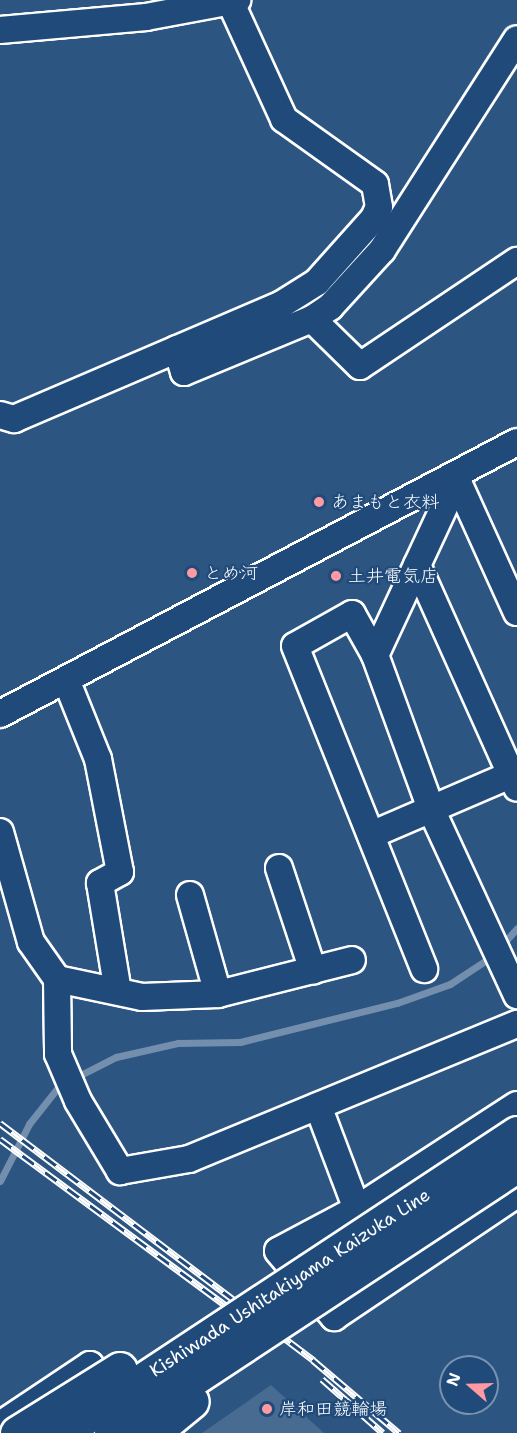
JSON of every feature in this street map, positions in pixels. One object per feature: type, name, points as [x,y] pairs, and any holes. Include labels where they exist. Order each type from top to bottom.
[{"type":"main road","name":"Kishiwada Ushitakiyama Kaizuka Line","points":[[111,1433],[270,1311],[517,1133]]},
{"type":"main road","name":"Kishiwada Ushitakiyama Kaizuka Line","points":[[62,1433],[517,1165]]},
{"type":"main road","points":[[17,1433],[151,1349],[270,1311]]},
{"type":"main road","points":[[153,1433],[270,1311]]},
{"type":"street","points":[[0,30],[143,9],[234,1],[284,119],[375,184],[379,207],[317,282],[282,303],[14,419],[0,415]]},
{"type":"street","points":[[177,349],[184,372],[312,319],[330,307],[382,250],[517,39]]},
{"type":"street","points":[[312,319],[360,366],[517,261]]},
{"type":"street","points":[[0,714],[67,682],[458,477],[517,442]]},
{"type":"street","points":[[375,655],[458,477]]},
{"type":"street","points":[[458,477],[517,612]]},
{"type":"street","points":[[371,835],[431,808],[515,778],[417,566]]},
{"type":"street","points":[[424,969],[295,646],[352,614],[375,655],[431,808],[517,995]]},
{"type":"street","points":[[67,682],[98,759],[120,872],[100,883],[118,992]]},
{"type":"street","points":[[0,832],[6,876],[31,942],[57,979],[58,1054],[78,1101],[120,1171],[189,1159],[517,1024]]},
{"type":"street","points":[[279,868],[313,971]]},
{"type":"street","points":[[190,895],[218,994]]},
{"type":"street","points":[[57,979],[142,997],[218,994],[352,960]]},
{"type":"street","points":[[517,1105],[357,1209],[278,1251],[334,1317],[517,1194]]},
{"type":"street","points":[[318,1107],[357,1209]]},
{"type":"street","points":[[382,1193],[425,1256]]},
{"type":"street","points":[[0,1425],[90,1365],[136,1433]]},
{"type":"shaded area","name":"岸和田競輪場","points":[[271,1385],[324,1433],[202,1433]]},
{"type":"waterway","points":[[501,946],[517,928]]},
{"type":"waterway","points":[[0,1181],[29,1124],[59,1086],[116,1057],[178,1043],[240,1042],[397,1003],[450,984],[494,955]]},
{"type":"railway","points":[[0,1123],[313,1360],[399,1433]]},
{"type":"railway","points":[[0,1139],[258,1329]]},
{"type":"railway","points":[[322,1379],[383,1433]]},
{"type":"place","name":"あまもと衣料","points":[[319,502]]},
{"type":"place","name":"とめ河","points":[[192,573]]},
{"type":"place","name":"土井電気店","points":[[336,576]]},
{"type":"place","name":"岸和田競輪場","points":[[267,1409]]}]
